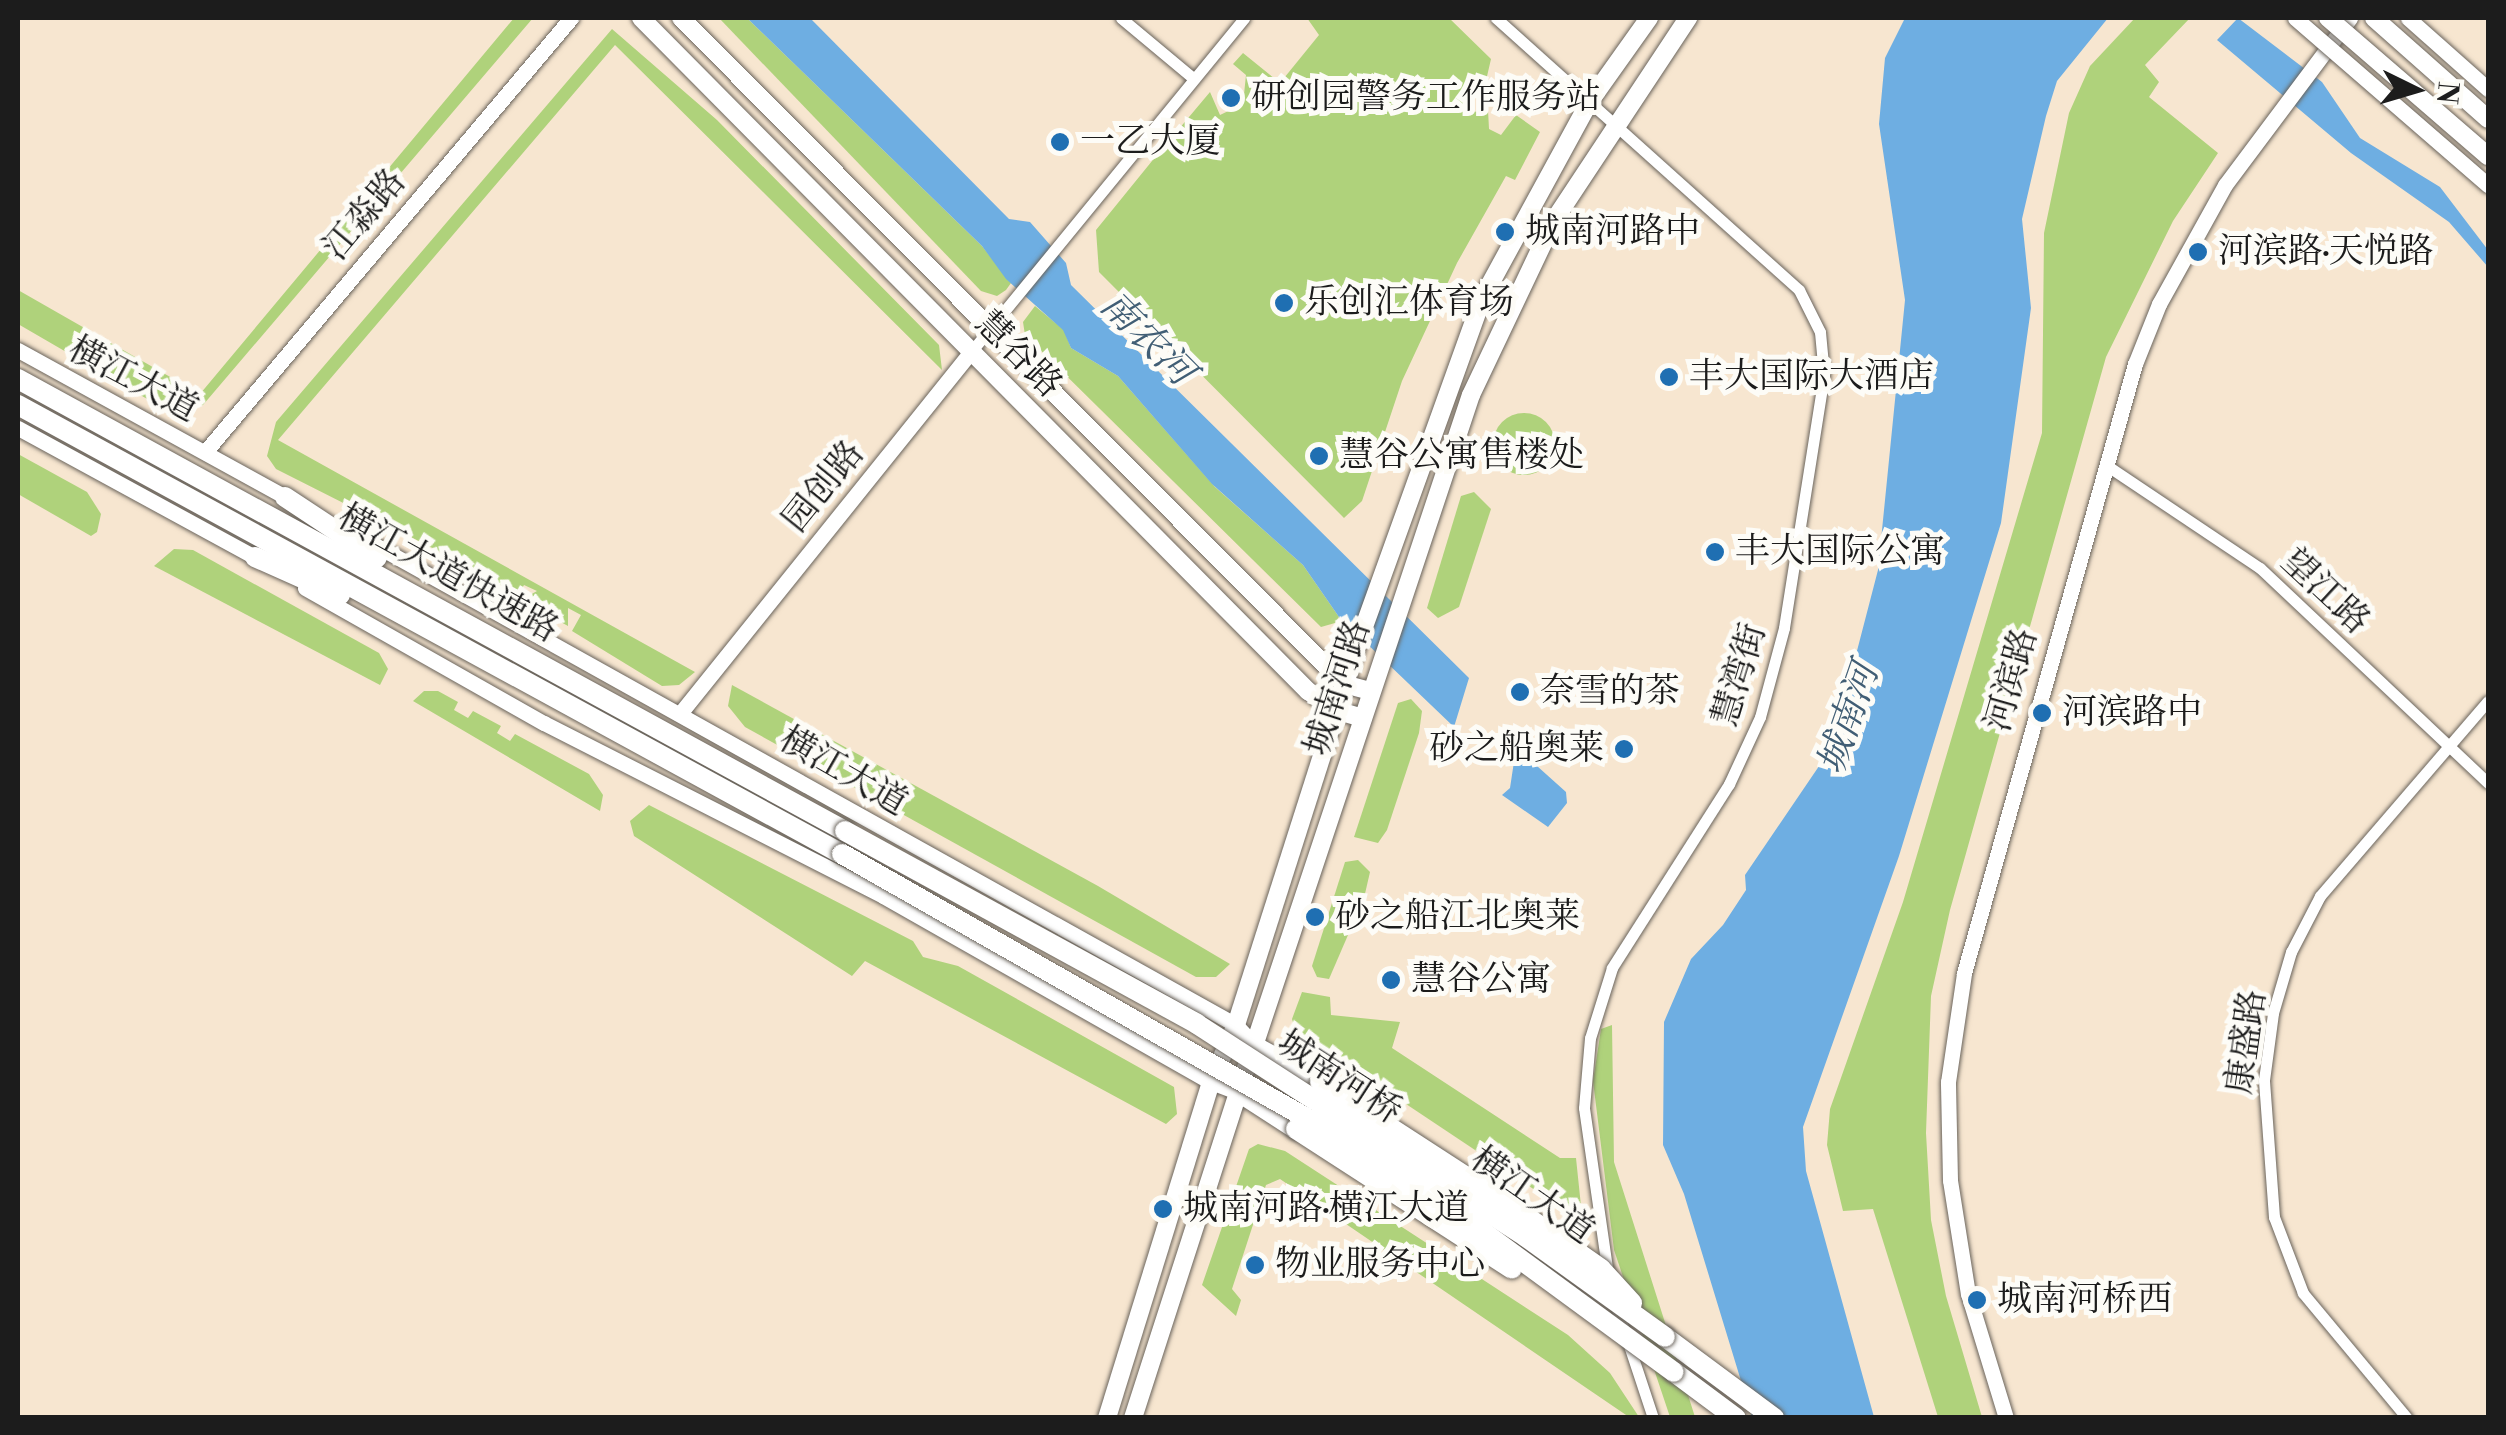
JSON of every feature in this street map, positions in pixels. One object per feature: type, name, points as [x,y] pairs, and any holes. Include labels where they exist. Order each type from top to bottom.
[{"type":"highway","name":"横江大道快速路","points":[[18,379],[845,830]]},
{"type":"highway","name":"横江大道快速路","points":[[18,405],[842,854]]},
{"type":"highway","points":[[285,497],[556,671]]},
{"type":"highway","points":[[256,557],[554,700]]},
{"type":"highway","name":"城南河桥","points":[[845,830],[1197,1024],[1526,1237],[1774,1418]]},
{"type":"highway","name":"城南河桥","points":[[842,854],[1343,1140],[1456,1212],[1736,1418]]},
{"type":"highway","points":[[1254,1046],[1320,1082],[1601,1269],[1664,1337]]},
{"type":"highway","points":[[1240,1092],[1579,1317],[1674,1372]]},
{"type":"main road","name":"慧谷路","points":[[641,18],[970,353],[1335,710],[1362,718]]},
{"type":"main road","name":"慧谷路","points":[[680,18],[987,332],[1344,684]]},
{"type":"main road","name":"城南河路","points":[[1108,1418],[1211,1082],[1236,1024],[1335,710],[1484,297],[1590,101],[1649,18]]},
{"type":"main road","name":"城南河路","points":[[1134,1418],[1371,691],[1503,320],[1544,238],[1688,18]]},
{"type":"main road","points":[[2328,18],[2488,156]]},
{"type":"main road","points":[[2374,18],[2488,118]]},
{"type":"main road","points":[[1344,684],[1371,691]]},
{"type":"street","name":"江淼路","points":[[205,452],[570,18]]},
{"type":"street","points":[[1121,18],[1193,78],[1244,18]]},
{"type":"street","name":"慧湾街","points":[[1496,18],[1799,290],[1820,332],[1824,375],[1784,628],[1760,717],[1730,784],[1612,968],[1590,1038],[1584,1108],[1610,1288],[1653,1418]]},
{"type":"street","points":[[2295,18],[2488,185]]},
{"type":"street","name":"河滨路","points":[[2006,1418],[1968,1294],[1957,1232],[1948,1128],[1952,1026],[2023,750],[2106,465],[2159,304],[2192,238],[2278,108],[2350,18]]},
{"type":"street","points":[[2408,18],[2488,89]]},
{"type":"street","name":"园创路","points":[[682,711],[1193,78]]},
{"type":"street","name":"横江大道","points":[[18,350],[682,711],[1236,1024],[1254,1046],[1610,1288]]},
{"type":"street","name":"横江大道","points":[[18,428],[256,557],[497,698],[883,896],[1211,1082],[1240,1092],[1405,1189],[1626,1340]]},
{"type":"street","name":"望江路","points":[[2106,465],[2260,568],[2488,782]]},
{"type":"street","name":"康盛路","points":[[2407,1418],[2303,1294],[2274,1217],[2264,1080],[2291,952],[2320,896],[2488,701]]},
{"type":"green space","points":[[514,18],[533,18],[203,405],[178,412],[161,407],[18,324],[18,290],[200,394]]},
{"type":"green space","points":[[719,18],[747,18],[982,246],[1011,283],[1006,290],[997,296],[981,291]]},
{"type":"green space","name":"乐创汇体育场","points":[[1307,18],[1449,18],[1491,59],[1485,85],[1470,86],[1473,112],[1488,110],[1489,129],[1501,135],[1516,115],[1540,132],[1515,180],[1506,176],[1457,263],[1402,381],[1362,501],[1344,518],[1099,272],[1096,230],[1152,161],[1210,92],[1220,115],[1243,104],[1246,75],[1233,64],[1243,53],[1280,83],[1319,35]]},
{"type":"green space","points":[[2135,18],[2190,18],[2145,65],[2159,82],[2149,97],[2218,153],[2173,221],[2106,357],[1950,910],[1931,996],[1926,1133],[1931,1220],[1946,1296],[1982,1417],[1938,1417],[1873,1209],[1843,1211],[1827,1145],[1830,1109],[1903,902],[2042,433],[2044,233],[2069,113],[2090,66]]},
{"type":"green space","points":[[612,29],[717,120],[939,345],[942,370],[615,45],[278,440],[695,672],[679,685],[662,686],[572,631],[581,615],[568,608],[568,626],[521,600],[537,591],[524,585],[517,597],[484,574],[276,469],[267,456],[276,422]]},
{"type":"green space","points":[[1035,306],[1064,330],[1071,348],[1118,376],[1215,487],[1303,565],[1339,617],[1335,623],[1321,627],[1025,335],[1023,322]]},
{"type":"green space","points":[[1524,413],[1546,422],[1555,444],[1546,466],[1524,475],[1502,466],[1493,444],[1502,422]]},
{"type":"green space","points":[[18,454],[87,492],[101,514],[97,532],[91,536],[18,494]]},
{"type":"green space","points":[[1474,492],[1491,509],[1459,607],[1438,618],[1427,608],[1461,496]]},
{"type":"green space","points":[[174,549],[193,550],[379,653],[388,669],[380,685],[154,566]]},
{"type":"green space","points":[[732,685],[1098,886],[1230,964],[1216,977],[1196,977],[745,727],[728,706]]},
{"type":"green space","points":[[424,691],[438,691],[458,702],[454,710],[468,718],[473,711],[501,726],[497,733],[510,741],[515,734],[589,774],[603,795],[600,811],[413,701]]},
{"type":"green space","points":[[1411,699],[1422,711],[1419,733],[1387,830],[1378,843],[1354,837],[1398,703]]},
{"type":"green space","points":[[649,805],[913,941],[923,957],[958,966],[1174,1087],[1177,1114],[1166,1124],[865,961],[852,976],[634,836],[630,821]]},
{"type":"green space","points":[[1358,860],[1370,872],[1364,898],[1329,979],[1317,977],[1312,966],[1345,862]]},
{"type":"green space","points":[[1302,992],[1330,997],[1331,1015],[1400,1022],[1392,1048],[1560,1158],[1576,1158],[1581,1206],[1573,1212],[1553,1202],[1295,1030],[1292,1019]]},
{"type":"green space","points":[[1612,1025],[1614,1162],[1695,1417],[1670,1417],[1614,1250],[1593,1081],[1601,1029]]},
{"type":"green space","points":[[1258,1144],[1285,1151],[1568,1335],[1610,1373],[1639,1417],[1629,1417],[1280,1179],[1266,1185],[1232,1289],[1241,1300],[1236,1316],[1202,1285],[1249,1149]]},
{"type":"water","points":[[747,18],[810,18],[1009,219],[1030,222],[1066,263],[1071,285],[1469,678],[1454,727],[1339,617],[1303,565],[1212,484],[1118,376],[1071,348],[1063,330],[1006,279],[982,246]]},
{"type":"water","name":"城南河","points":[[1905,18],[2108,18],[2057,81],[2046,116],[2022,219],[2031,308],[2001,523],[1899,856],[1803,1127],[1806,1171],[1874,1417],[1752,1417],[1684,1194],[1663,1145],[1664,1022],[1691,959],[1723,925],[1746,890],[1745,875],[1832,747],[1878,570],[1905,300],[1879,124],[1885,58]]},
{"type":"water","points":[[2238,18],[2322,82],[2360,138],[2440,187],[2488,250],[2488,267],[2449,222],[2351,153],[2217,40]]},
{"type":"water","points":[[1528,743],[1537,766],[1566,792],[1567,803],[1548,827],[1502,795],[1510,788],[1515,755]]},
{"type":"place","name":"研创园警务工作服务站","points":[[1231,98]]},
{"type":"place","name":"一乙大厦","points":[[1060,142]]},
{"type":"place","name":"城南河路中","points":[[1505,232]]},
{"type":"place","name":"河滨路·天悦路","points":[[2198,252]]},
{"type":"place","name":"乐创汇体育场","points":[[1284,303]]},
{"type":"place","name":"丰大国际大酒店","points":[[1669,377]]},
{"type":"place","name":"慧谷公寓售楼处","points":[[1319,456]]},
{"type":"place","name":"丰大国际公寓","points":[[1715,552]]},
{"type":"place","name":"奈雪的茶","points":[[1520,692]]},
{"type":"place","name":"河滨路中","points":[[2042,713]]},
{"type":"place","name":"砂之船奥莱","points":[[1624,749]]},
{"type":"place","name":"砂之船江北奥莱","points":[[1315,917]]},
{"type":"place","name":"慧谷公寓","points":[[1391,980]]},
{"type":"place","name":"城南河路·横江大道","points":[[1163,1209]]},
{"type":"place","name":"物业服务中心","points":[[1255,1265]]},
{"type":"place","name":"城南河桥西","points":[[1977,1300]]},
{"type":"water label","name":"南农河","points":[[1147,339]]}]
